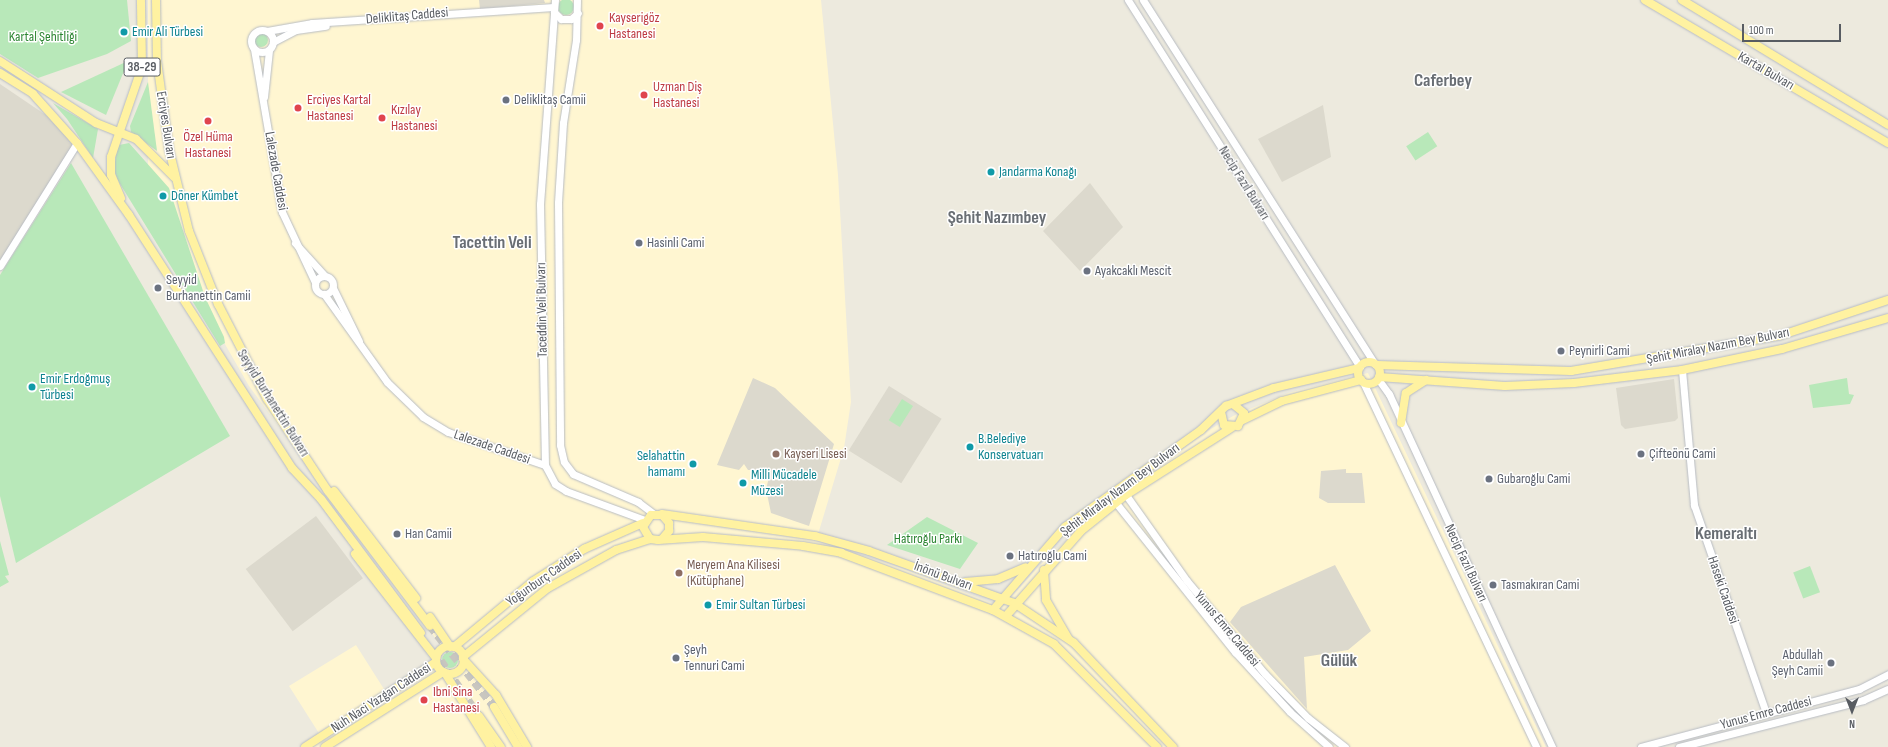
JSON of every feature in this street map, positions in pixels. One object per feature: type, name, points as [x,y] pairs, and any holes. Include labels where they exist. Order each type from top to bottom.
[{"type":"main road","name":"Erciyes Bulvarı","points":[[119,131],[142,67],[141,0]]},
{"type":"main road","name":"Erciyes Bulvarı","points":[[156,0],[157,61],[175,178]]},
{"type":"main road","name":"Kartal Bulvarı","points":[[1645,0],[1888,143]]},
{"type":"main road","name":"Kartal Bulvarı","points":[[1682,0],[1888,124]]},
{"type":"main road","name":"Seyyid Burhanettin Bulvarı","points":[[0,61],[96,123],[119,131],[141,143],[175,178],[189,231],[229,330],[267,399],[328,491],[430,626]]},
{"type":"main road","name":"Seyyid Burhanettin Bulvarı","points":[[0,73],[34,94],[77,143],[129,216],[292,468],[321,499],[421,633]]},
{"type":"main road","name":"Seyyid Burhanettin Bulvarı","points":[[119,131],[112,149],[110,170],[129,216]]},
{"type":"main road","name":"Şehit Miralay Nazım Bey Bulvarı","points":[[1376,364],[1406,363],[1507,371],[1571,371],[1779,336],[1888,300]]},
{"type":"main road","name":"Şehit Miralay Nazım Bey Bulvarı","points":[[1379,378],[1505,386],[1574,383],[1682,370],[1782,349],[1888,318]]},
{"type":"main road","points":[[1369,362],[1376,364],[1379,378],[1373,383],[1362,381],[1282,401],[1243,420],[1231,428],[1222,422],[1221,412],[1233,404],[1274,388],[1360,367],[1369,362]]},
{"type":"main road","points":[[1360,367],[1362,381]]},
{"type":"main road","points":[[1401,423],[1406,393],[1428,380]]},
{"type":"main road","points":[[1233,404],[1242,410],[1243,420]]},
{"type":"main road","name":"Şehit Miralay Nazım Bey Bulvarı","points":[[993,610],[1030,565],[1065,527],[1202,430],[1221,412]]},
{"type":"main road","name":"Şehit Miralay Nazım Bey Bulvarı","points":[[1006,616],[1014,603],[1081,531],[1126,495],[1231,428]]},
{"type":"main road","points":[[305,455],[395,569],[452,647],[496,695],[527,747]]},
{"type":"main road","points":[[292,468],[391,604],[436,660],[491,747]]},
{"type":"main road","points":[[656,514],[665,517],[670,527],[662,539],[650,539],[643,531],[644,521],[656,514]]},
{"type":"main road","name":"İnönü Bulvarı","points":[[656,514],[815,536],[956,581],[1014,603],[1070,640],[1173,747]]},
{"type":"main road","name":"Yoğunburç Caddesi","points":[[452,647],[532,582],[584,549],[644,521]]},
{"type":"main road","name":"İnönü Bulvarı","points":[[662,539],[711,538],[803,546],[841,553],[993,610],[1054,644],[1157,747]]},
{"type":"main road","name":"Yoğunburç Caddesi","points":[[463,658],[548,588],[616,550],[650,539]]},
{"type":"main road","points":[[956,581],[998,579],[1030,565]]},
{"type":"main road","points":[[1044,570],[1046,600],[1070,640]]},
{"type":"main road","points":[[436,660],[440,651],[452,647]]},
{"type":"main road","points":[[444,673],[459,670],[463,658]]},
{"type":"main road","name":"Nuh Naci Yazgan Caddesi","points":[[305,747],[436,660]]},
{"type":"main road","name":"Nuh Naci Yazgan Caddesi","points":[[325,747],[444,673]]},
{"type":"main road","points":[[494,707],[518,747]]},
{"type":"main road","points":[[479,716],[500,747]]},
{"type":"street","name":"Necip Fazıl Bulvarı","points":[[1128,0],[1360,367]]},
{"type":"street","name":"Necip Fazıl Bulvarı","points":[[1143,0],[1376,364]]},
{"type":"street","name":"Taceddin Veli Bulvarı","points":[[579,1],[563,123],[558,203],[559,438],[562,457],[573,474],[638,502],[656,514]]},
{"type":"street","name":"Taceddin Veli Bulvarı","points":[[544,465],[540,204],[554,4]]},
{"type":"street","points":[[554,4],[564,20],[578,13]]},
{"type":"street","name":"Deliklitaş Caddesi","points":[[254,48],[253,34],[303,23],[332,23],[554,4]]},
{"type":"street","name":"Deliklitaş Caddesi","points":[[273,42],[296,30],[332,23]]},
{"type":"street","points":[[254,48],[268,50],[273,42],[267,31]]},
{"type":"street","name":"Lalezade Caddesi","points":[[254,48],[264,98],[276,186],[285,222],[315,282]]},
{"type":"street","name":"Lalezade Caddesi","points":[[264,98],[268,50]]},
{"type":"street","points":[[0,266],[77,143]]},
{"type":"street","name":"Lalezade Caddesi","points":[[295,243],[324,275]]},
{"type":"street","points":[[324,275],[331,279],[333,288],[324,294],[316,291],[315,282],[324,275]]},
{"type":"street","name":"Lalezade Caddesi","points":[[333,288],[359,344]]},
{"type":"street","name":"Lalezade Caddesi","points":[[324,294],[394,390],[433,424],[454,434],[544,465],[555,484],[566,491],[644,521]]},
{"type":"street","name":"Haseki Caddesi","points":[[1682,370],[1694,504],[1766,713]]},
{"type":"street","name":"Necip Fazıl Bulvarı","points":[[1379,378],[1550,744]]},
{"type":"street","name":"Necip Fazıl Bulvarı","points":[[1362,381],[1536,746]]},
{"type":"street","name":"Yunus Emre Caddesi","points":[[1126,495],[1188,581],[1265,674],[1308,718],[1345,747]]},
{"type":"street","name":"Yunus Emre Caddesi","points":[[1116,503],[1234,652],[1290,712],[1329,747]]},
{"type":"street","name":"Yunus Emre Caddesi","points":[[1641,747],[1859,689],[1888,674]]},
{"type":"street","name":"Yunus Emre Caddesi","points":[[1679,747],[1863,700],[1888,689]]},
{"type":"street","points":[[1550,744],[1559,747]]},
{"type":"shaded area","points":[[148,0],[821,0],[838,175],[851,402],[844,448],[816,541],[901,568],[1002,607],[1039,566],[1097,511],[1209,430],[1233,416],[1288,393],[1368,373],[1546,747],[309,747],[322,738],[289,686],[356,645],[389,697],[451,659],[249,386],[222,339],[148,187]]},
{"type":"shaded area","points":[[479,0],[544,0],[545,3],[480,9]]},
{"type":"shaded area","points":[[0,84],[68,130],[74,146],[0,261]]},
{"type":"shaded area","points":[[1323,105],[1331,157],[1282,182],[1258,139]]},
{"type":"shaded area","points":[[1090,183],[1123,227],[1080,271],[1043,231]]},
{"type":"shaded area","name":"Kayseri Lisesi","points":[[753,378],[775,388],[834,444],[809,526],[771,513],[766,489],[771,470],[748,470],[744,464],[739,470],[717,465]]},
{"type":"shaded area","points":[[1674,379],[1678,418],[1675,421],[1625,429],[1621,425],[1616,388]]},
{"type":"shaded area","points":[[889,386],[942,419],[901,483],[849,450]]},
{"type":"shaded area","points":[[1346,469],[1346,473],[1362,473],[1365,503],[1328,503],[1319,498],[1321,471]]},
{"type":"shaded area","points":[[316,516],[363,578],[293,631],[246,569]]},
{"type":"shaded area","points":[[1335,565],[1371,631],[1348,650],[1304,657],[1307,709],[1230,622],[1241,607]]},
{"type":"green space","points":[[563,-1],[569,-1],[574,4],[572,13],[569,15],[563,15],[558,10],[558,4]]},
{"type":"green space","name":"Kartal Şehitliği","points":[[0,0],[127,0],[131,41],[107,54],[38,78],[0,54]]},
{"type":"green space","points":[[261,33],[266,35],[268,40],[266,45],[261,47],[256,45],[254,40],[256,35]]},
{"type":"green space","points":[[128,61],[106,115],[61,92]]},
{"type":"green space","points":[[148,82],[157,151],[131,132],[130,126]]},
{"type":"green space","points":[[53,103],[98,129],[93,158],[67,119]]},
{"type":"green space","points":[[1428,132],[1437,146],[1415,160],[1406,146]]},
{"type":"green space","points":[[129,143],[169,188],[205,297],[224,337],[225,343],[220,346],[117,179],[114,168],[117,150],[119,145]]},
{"type":"green space","points":[[71,163],[230,436],[16,563],[0,496],[0,275]]},
{"type":"green space","points":[[1847,378],[1849,394],[1854,395],[1850,404],[1813,408],[1809,385]]},
{"type":"green space","points":[[902,399],[913,406],[900,427],[889,420]]},
{"type":"green space","name":"Hatıroğlu Parkı","points":[[927,517],[978,543],[960,569],[887,545]]},
{"type":"green space","points":[[0,541],[9,575],[5,576],[9,582],[0,587]]},
{"type":"green space","points":[[1810,566],[1820,592],[1803,599],[1793,572]]},
{"type":"green space","points":[[450,652],[457,657],[458,660],[453,667],[450,668],[443,663],[442,660],[447,653]]},
{"type":"tunnel","points":[[430,626],[494,707]]},
{"type":"tunnel","points":[[434,651],[479,716]]},
{"type":"place","name":"Kayserigöz Hastanesi","points":[[600,26]]},
{"type":"place","name":"Emir Ali Türbesi","points":[[124,32]]},
{"type":"place","name":"Uzman Diş Hastanesi","points":[[644,95]]},
{"type":"place","name":"Deliklitaş Camii","points":[[506,100]]},
{"type":"place","name":"Erciyes Kartal Hastanesi","points":[[298,108]]},
{"type":"place","name":"Kızılay Hastanesi","points":[[382,118]]},
{"type":"place","name":"Özel Hüma Hastanesi","points":[[208,121]]},
{"type":"place","name":"Jandarma Konağı","points":[[991,172]]},
{"type":"place","name":"Döner Kümbet","points":[[163,196]]},
{"type":"place","name":"Hasinli Cami","points":[[639,243]]},
{"type":"place","name":"Ayakcaklı Mescit","points":[[1087,271]]},
{"type":"place","name":"Seyyid Burhanettin Camii","points":[[158,288]]},
{"type":"place","name":"Peynirli Cami","points":[[1561,351]]},
{"type":"place","name":"Emir Erdoğmuş Türbesi","points":[[32,387]]},
{"type":"place","name":"B.Belediye Konservatuarı","points":[[970,447]]},
{"type":"place","name":"Kayseri Lisesi","points":[[776,454]]},
{"type":"place","name":"Çifteönü Cami","points":[[1641,454]]},
{"type":"place","name":"Selahattin hamamı","points":[[693,464]]},
{"type":"place","name":"Gubaroğlu Cami","points":[[1489,479]]},
{"type":"place","name":"Milli Mücadele Müzesi","points":[[743,483]]},
{"type":"place","name":"Han Camii","points":[[397,534]]},
{"type":"place","name":"Hatıroğlu Cami","points":[[1010,556]]},
{"type":"place","name":"Meryem Ana Kilisesi (Kütüphane)","points":[[679,573]]},
{"type":"place","name":"Tasmakıran Cami","points":[[1493,585]]},
{"type":"place","name":"Emir Sultan Türbesi","points":[[708,605]]},
{"type":"place","name":"Şeyh Tennuri Cami","points":[[676,658]]},
{"type":"place","name":"Abdullah Şeyh Camii","points":[[1831,663]]},
{"type":"place","name":"Ibni Sina Hastanesi","points":[[424,700]]},
{"type":"district","name":"Caferbey","points":[[1443,81]]},
{"type":"district","name":"Şehit Nazımbey","points":[[997,218]]},
{"type":"district","name":"Tacettin Veli","points":[[492,243]]},
{"type":"district","name":"Kemeraltı","points":[[1726,534]]},
{"type":"district","name":"Gülük","points":[[1339,661]]}]
